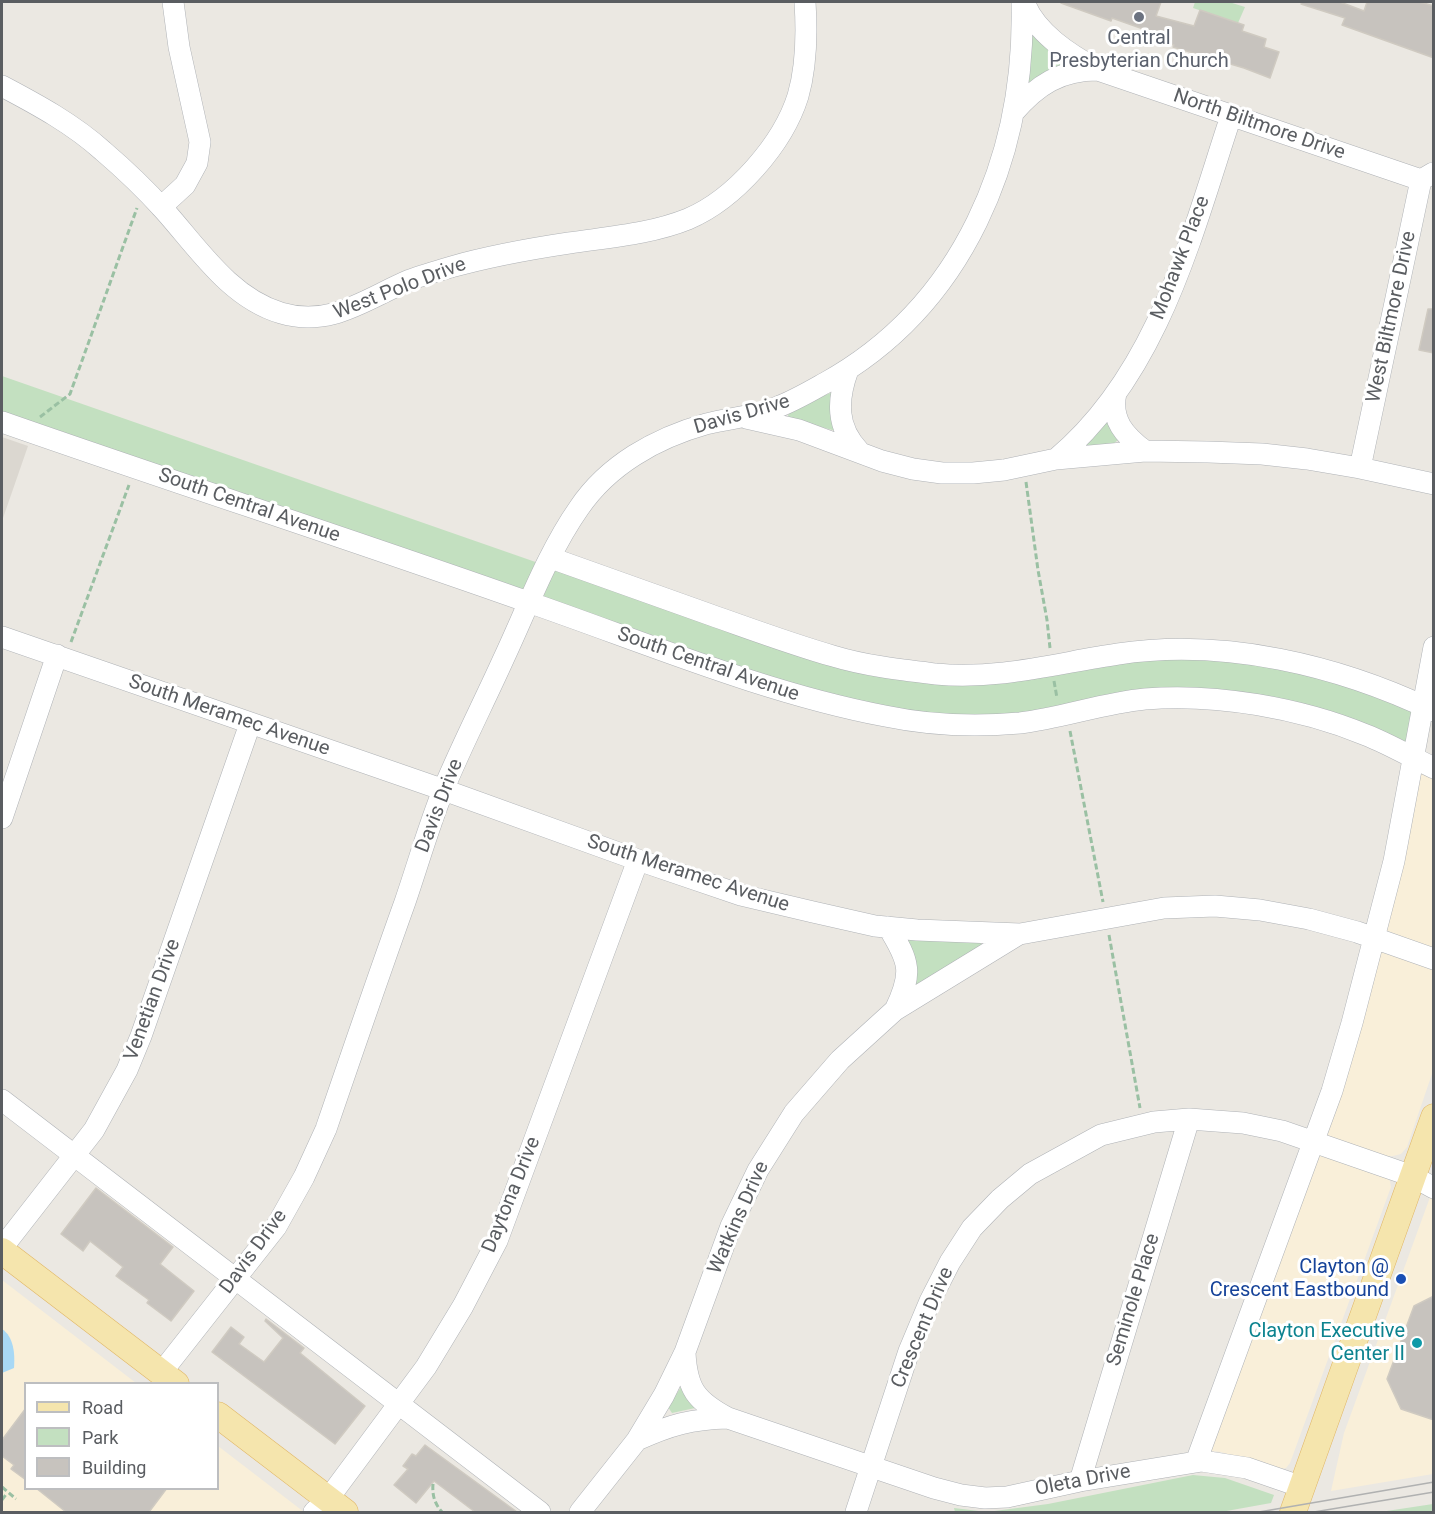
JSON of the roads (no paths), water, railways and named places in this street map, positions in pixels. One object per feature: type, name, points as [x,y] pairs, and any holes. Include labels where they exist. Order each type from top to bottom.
[{"type":"main road","points":[[1293,1512],[1423,1182],[1434,1117]]},
{"type":"main road","points":[[2,1250],[168,1378]]},
{"type":"main road","points":[[219,1416],[328,1509]]},
{"type":"street","points":[[161,207],[184,186],[197,164],[200,142],[179,47],[173,2]]},
{"type":"street","name":"West Polo Drive","points":[[2,86],[70,124],[103,151],[161,207],[219,273],[239,291],[280,313],[319,318],[336,314],[411,280],[485,258],[642,232],[665,226],[690,218],[730,192],[755,167],[784,128],[798,96],[805,63],[807,27],[805,2]]},
{"type":"street","name":"North Biltmore Drive","points":[[1023,2],[1029,15],[1041,30],[1082,61],[1098,70],[1232,116],[1427,176]]},
{"type":"street","name":"Davis Drive","points":[[168,1378],[234,1280],[276,1227],[304,1177],[326,1129],[444,790],[530,602],[578,509],[596,486],[615,468],[640,452],[674,435],[706,424],[743,418],[774,409],[848,370],[885,344],[936,290],[965,245],[984,208],[1000,166],[1020,67],[1023,2]]},
{"type":"street","name":"North Biltmore Drive","points":[[1012,113],[1029,94],[1045,83],[1082,70],[1098,70]]},
{"type":"street","name":"Mohawk Place","points":[[1056,459],[1076,442],[1116,393],[1150,337],[1182,264],[1232,116]]},
{"type":"street","name":"West Biltmore Drive","points":[[1360,468],[1427,176]]},
{"type":"street","points":[[848,370],[842,385],[841,417],[849,440],[859,451]]},
{"type":"street","points":[[1116,393],[1114,412],[1118,424],[1125,434],[1145,452]]},
{"type":"street","points":[[743,418],[799,430],[892,464],[942,473],[973,473],[1024,467],[1056,459],[1145,452],[1262,454],[1360,468],[1434,484]]},
{"type":"street","name":"South Central Avenue","points":[[2,422],[801,696],[890,717],[972,724],[1018,723],[1147,699],[1231,702],[1275,708],[1324,720],[1367,735],[1434,768]]},
{"type":"street","points":[[551,558],[835,657],[896,669],[939,674],[1025,672],[1119,654],[1182,649],[1290,661],[1343,675],[1427,708]]},
{"type":"street","name":"South Meramec Avenue","points":[[2,637],[741,895],[813,912],[888,927],[1020,934],[1164,908],[1215,906],[1260,910],[1309,920],[1374,938],[1434,959]]},
{"type":"street","points":[[1196,1462],[1332,1091],[1352,1023],[1394,861],[1413,757],[1427,708],[1434,647]]},
{"type":"street","points":[[2,818],[61,657]]},
{"type":"street","name":"Venetian Drive","points":[[2,1250],[94,1130],[127,1070],[141,1036],[250,724]]},
{"type":"street","name":"Daytona Drive","points":[[328,1509],[398,1404],[426,1367],[463,1306],[497,1241],[638,860]]},
{"type":"street","points":[[888,927],[901,947],[907,966],[905,988],[895,1010]]},
{"type":"street","name":"Watkins Drive","points":[[580,1512],[637,1440],[664,1395],[685,1352],[731,1226],[758,1170],[794,1113],[840,1060],[895,1010],[1020,934]]},
{"type":"street","points":[[2,1100],[234,1280],[540,1512]]},
{"type":"street","name":"Crescent Drive","points":[[856,1512],[909,1352],[930,1300],[950,1262],[972,1228],[1000,1198],[1030,1174],[1101,1135],[1143,1125],[1189,1119],[1243,1123],[1282,1131],[1423,1182]]},
{"type":"street","name":"Seminole Place","points":[[1080,1480],[1189,1119]]},
{"type":"street","name":"Oleta Drive","points":[[685,1352],[686,1376],[695,1394],[709,1408],[728,1418],[934,1488],[961,1495],[985,1498],[1007,1497],[1080,1480],[1196,1462],[1222,1463],[1246,1468],[1302,1487]]},
{"type":"street","name":"Oleta Drive","points":[[637,1440],[663,1428],[699,1418],[728,1418]]},
{"type":"water","points":[[2,1329],[11,1341],[14,1368],[2,1373]]},
{"type":"tram line","points":[[1259,1512],[1434,1482]]},
{"type":"tram line","points":[[1314,1512],[1434,1492]]},
{"type":"place","name":"Central Presbyterian Church","points":[[1139,17]]},
{"type":"place","name":"Clayton @ Crescent Eastbound","points":[[1401,1279]]},
{"type":"place","name":"Clayton Executive Center II","points":[[1417,1343]]}]
